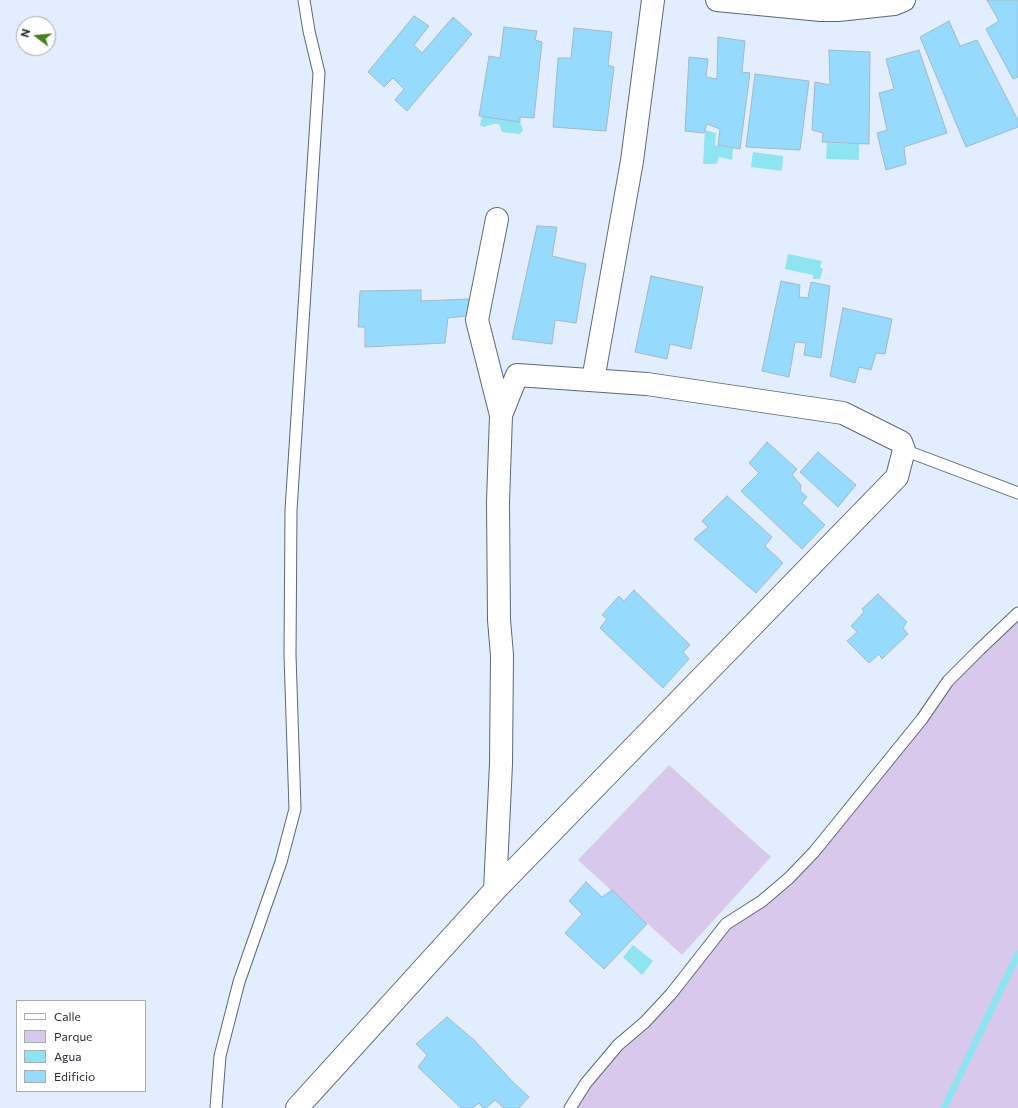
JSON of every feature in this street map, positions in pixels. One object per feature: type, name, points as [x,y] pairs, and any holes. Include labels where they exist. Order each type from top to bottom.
[{"type":"street","points":[[593,380],[632,161],[652,0]]},
{"type":"street","points":[[717,0],[821,10],[838,10],[888,4],[904,0]]},
{"type":"street","points":[[495,890],[501,764],[502,655],[499,620],[498,502],[501,415],[478,320],[497,219]]},
{"type":"street","points":[[297,1108],[495,890],[897,477],[904,450],[901,442],[843,413],[647,384],[517,375],[501,415]]},
{"type":"lane","points":[[216,1108],[220,1056],[239,982],[281,862],[295,809],[290,655],[291,510],[319,73],[309,31],[304,0]]},
{"type":"lane","points":[[904,450],[1018,493]]},
{"type":"lane","points":[[570,1108],[586,1083],[618,1045],[645,1022],[671,994],[726,924],[762,900],[789,878],[814,852],[922,719],[948,681],[1018,613]]},
{"type":"green space","points":[[1018,613],[1018,1108],[570,1108],[726,924],[789,878],[948,681]]},
{"type":"green space","points":[[669,765],[771,857],[682,955],[578,860]]},
{"type":"water","points":[[482,116],[520,122],[523,130],[520,134],[502,132],[499,124],[483,127],[480,125]]},
{"type":"water","points":[[705,130],[716,133],[715,145],[733,148],[732,160],[719,157],[717,164],[703,164]]},
{"type":"water","points":[[827,143],[859,144],[859,160],[826,159]]},
{"type":"water","points":[[753,152],[783,156],[782,171],[751,167]]},
{"type":"water","points":[[788,254],[822,261],[820,267],[823,269],[820,279],[813,279],[813,275],[785,269]]},
{"type":"water","points":[[633,945],[653,961],[642,975],[623,957]]},
{"type":"building","points":[[987,0],[1018,0],[1018,77],[1013,79],[986,29],[999,21]]},
{"type":"building","points":[[414,16],[429,26],[414,45],[422,53],[453,17],[472,34],[407,111],[395,100],[404,89],[393,78],[384,87],[368,72]]},
{"type":"building","points":[[949,21],[960,46],[977,40],[1018,120],[1018,127],[966,147],[920,37]]},
{"type":"building","points":[[504,27],[537,31],[535,40],[542,42],[534,118],[520,117],[520,122],[479,116],[489,56],[500,58]]},
{"type":"building","points":[[574,28],[612,32],[608,65],[614,67],[606,131],[553,127],[558,58],[571,58]]},
{"type":"building","points":[[718,37],[745,41],[742,72],[750,73],[740,149],[718,145],[720,129],[707,124],[704,133],[685,131],[689,57],[708,59],[706,77],[717,79]]},
{"type":"building","points":[[829,50],[870,52],[869,144],[822,142],[823,133],[812,130],[815,82],[830,85]]},
{"type":"building","points":[[919,50],[947,133],[904,147],[906,164],[886,170],[877,133],[887,130],[879,93],[894,89],[886,59]]},
{"type":"building","points":[[755,74],[809,81],[800,150],[746,147]]},
{"type":"building","points":[[537,226],[557,227],[552,256],[586,264],[576,323],[555,320],[552,344],[512,339]]},
{"type":"building","points":[[651,276],[703,287],[691,349],[670,344],[667,359],[635,352]]},
{"type":"building","points":[[781,281],[800,285],[799,297],[808,298],[811,282],[830,286],[821,358],[804,355],[806,343],[795,342],[789,377],[762,371]]},
{"type":"building","points":[[421,290],[421,301],[469,299],[467,316],[448,318],[445,343],[365,347],[365,327],[358,327],[360,291]]},
{"type":"building","points":[[843,308],[892,319],[885,354],[876,353],[871,370],[859,367],[855,383],[830,376]]},
{"type":"building","points":[[767,442],[797,469],[792,475],[801,485],[800,491],[807,497],[802,503],[825,525],[802,549],[741,491],[759,473],[749,463]]},
{"type":"building","points":[[818,452],[856,485],[838,507],[800,472]]},
{"type":"building","points":[[727,496],[772,537],[765,546],[783,563],[756,593],[694,539],[708,527],[702,521]]},
{"type":"building","points":[[634,590],[690,645],[683,652],[689,659],[663,688],[600,628],[607,619],[602,615],[619,596],[624,601]]},
{"type":"building","points":[[878,594],[907,622],[903,628],[908,634],[882,659],[879,654],[869,663],[847,641],[857,632],[851,626],[864,612],[862,609]]},
{"type":"building","points":[[586,882],[602,897],[612,890],[647,924],[604,969],[565,933],[582,914],[569,901]]},
{"type":"building","points":[[447,1017],[474,1040],[529,1097],[519,1108],[504,1108],[495,1100],[486,1108],[483,1108],[479,1103],[472,1108],[461,1108],[418,1067],[427,1055],[416,1044]]},
{"type":"waterway","points":[[944,1108],[1018,954]]}]
